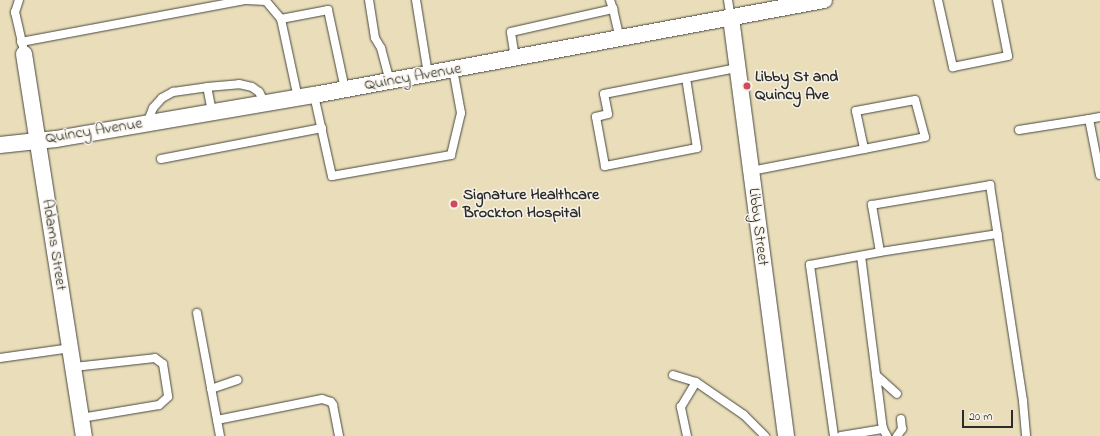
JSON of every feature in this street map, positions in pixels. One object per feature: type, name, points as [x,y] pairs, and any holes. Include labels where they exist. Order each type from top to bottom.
[{"type":"street","name":"Quincy Avenue","points":[[0,145],[56,139],[298,98],[824,0]]},
{"type":"street","name":"Libby Street","points":[[731,18],[786,436]]},
{"type":"street","name":"Adams Street","points":[[23,48],[84,436]]},
{"type":"lane","points":[[19,0],[15,12],[23,48],[246,0],[266,1],[282,19],[298,98]]},
{"type":"lane","points":[[369,0],[375,38],[380,48],[390,81]]},
{"type":"lane","points":[[416,0],[428,74]]},
{"type":"lane","points":[[610,0],[620,39]]},
{"type":"lane","points":[[728,0],[731,18]]},
{"type":"lane","points":[[938,0],[953,67],[1008,56],[997,0]]},
{"type":"lane","points":[[515,58],[511,32],[613,9]]},
{"type":"lane","points":[[282,19],[328,10],[345,89]]},
{"type":"lane","points":[[686,78],[697,148],[605,166],[596,117],[608,114],[604,94],[686,78],[738,68]]},
{"type":"lane","points":[[314,95],[332,176],[451,155],[461,113],[453,69]]},
{"type":"lane","points":[[147,123],[153,108],[162,98],[173,92],[239,84],[259,92],[265,103]]},
{"type":"lane","points":[[208,87],[212,112]]},
{"type":"lane","points":[[751,170],[864,149],[925,137],[915,100],[856,111],[864,149]]},
{"type":"lane","points":[[1019,130],[1100,117]]},
{"type":"lane","points":[[1089,119],[1100,175]]},
{"type":"lane","points":[[161,159],[322,128]]},
{"type":"lane","points":[[880,252],[872,205],[990,184],[1023,401],[1026,436]]},
{"type":"lane","points":[[834,436],[810,265],[880,252],[998,234]]},
{"type":"lane","points":[[841,436],[885,432],[860,256]]},
{"type":"lane","points":[[198,313],[220,436]]},
{"type":"lane","points":[[0,358],[71,348]]},
{"type":"lane","points":[[74,368],[154,358],[163,364],[168,397],[159,405],[81,418]]},
{"type":"lane","points":[[673,375],[696,382],[744,415],[766,436]]},
{"type":"lane","points":[[876,376],[897,394]]},
{"type":"lane","points":[[211,389],[237,380]]},
{"type":"lane","points":[[687,436],[681,407],[696,382]]},
{"type":"lane","points":[[217,420],[294,403],[322,399],[331,402],[333,405],[340,436]]},
{"type":"lane","points":[[897,436],[902,429],[901,419]]},
{"type":"place","name":"Libby St and Quincy Ave","points":[[747,86]]},
{"type":"place","name":"Signature Healthcare Brockton Hospital","points":[[454,204]]}]
